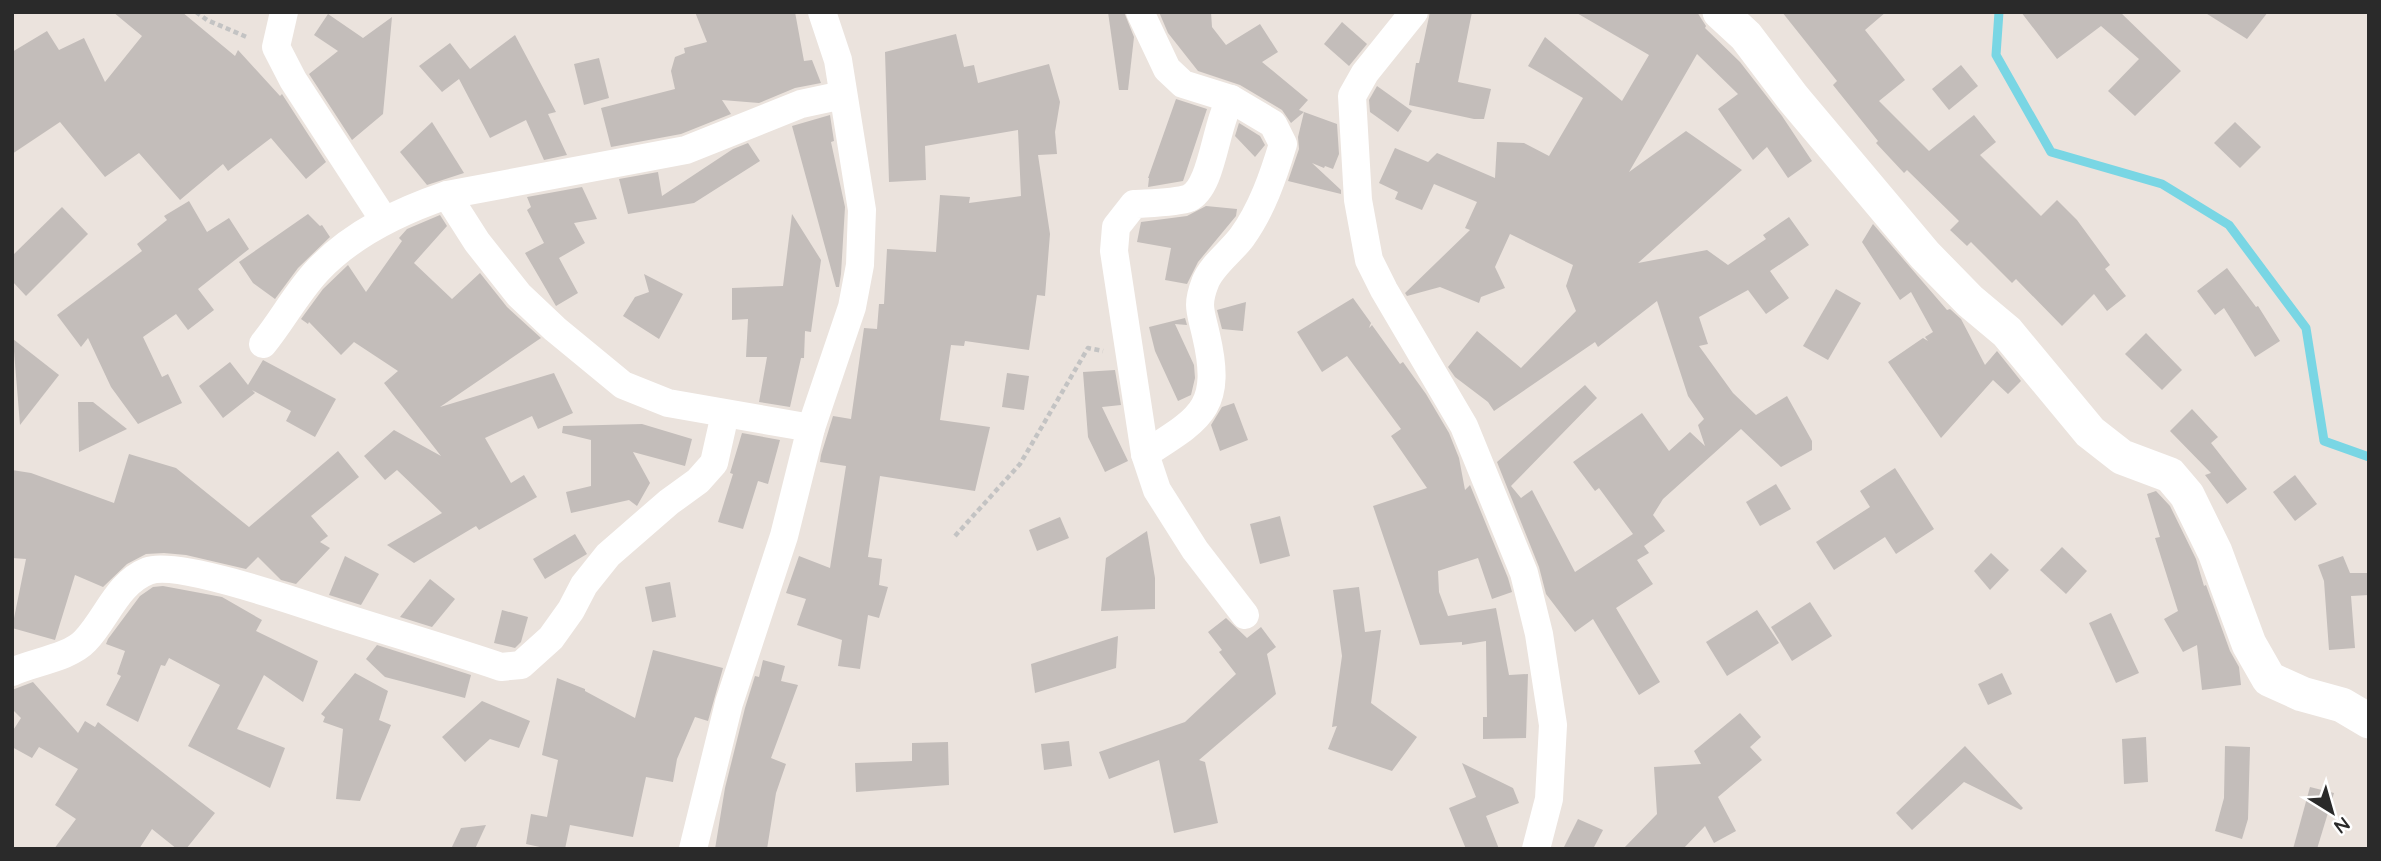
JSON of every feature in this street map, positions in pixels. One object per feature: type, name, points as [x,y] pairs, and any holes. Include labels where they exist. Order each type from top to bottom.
[{"type":"street","points":[[284,12],[276,47],[293,80],[384,220]]},
{"type":"street","points":[[693,849],[729,703],[784,536],[811,428],[852,307],[860,265],[863,210],[838,60],[822,12]]},
{"type":"street","points":[[1140,12],[1167,69],[1183,84],[1231,99],[1273,124],[1283,144],[1259,211],[1242,237],[1206,280],[1199,305],[1213,382],[1207,403],[1192,424],[1145,454]]},
{"type":"street","points":[[1414,12],[1365,73],[1352,96],[1358,200],[1368,260],[1464,426],[1524,573],[1539,634],[1553,725],[1549,799],[1536,849]]},
{"type":"street","points":[[1720,12],[1746,36],[1793,98],[1925,255],[1970,301],[2007,332],[2090,432],[2122,457],[2170,475],[2187,495],[2215,552],[2249,644],[2269,679],[2302,694],[2342,705],[2369,721]]},
{"type":"street","points":[[263,344],[317,271],[343,248],[384,220],[447,195],[686,150],[801,104],[843,95]]},
{"type":"street","points":[[1231,99],[1218,130],[1206,177],[1196,194],[1186,199],[1135,204],[1116,227],[1114,251],[1145,454],[1157,490],[1195,550],[1245,615]]},
{"type":"street","points":[[447,195],[477,242],[519,295],[623,386],[668,403],[811,428]]},
{"type":"street","points":[[12,672],[53,658],[83,643],[115,597],[136,577],[151,569],[173,569],[244,585],[501,667],[521,665],[551,638],[571,610],[584,584],[608,555],[669,502],[698,481],[715,463],[726,414]]},
{"type":"path","points":[[196,12],[236,33],[276,47]]},
{"type":"path","points":[[955,536],[1020,464],[1088,348],[1128,354]]},
{"type":"building","points":[[113,12],[182,12],[235,56],[238,50],[280,96],[282,94],[326,162],[306,179],[271,138],[228,171],[223,164],[180,200],[139,153],[105,177],[60,122],[12,154],[12,52],[47,31],[59,50],[84,38],[105,82],[142,36]]},
{"type":"building","points":[[695,12],[795,12],[804,61],[812,60],[821,83],[795,88],[759,103],[722,100],[731,114],[681,134],[611,147],[601,108],[675,89],[671,71],[675,57],[685,53],[684,48],[707,42]]},
{"type":"building","points":[[1108,12],[1124,12],[1134,37],[1128,90],[1119,90]]},
{"type":"building","points":[[1159,12],[1211,12],[1212,27],[1226,45],[1260,24],[1278,52],[1262,62],[1308,100],[1299,110],[1304,112],[1291,123],[1282,110],[1240,85],[1198,71],[1168,33]]},
{"type":"building","points":[[1430,12],[1472,12],[1458,82],[1491,89],[1484,119],[1409,105],[1416,63],[1419,63]]},
{"type":"building","points":[[1575,12],[1697,12],[1705,28],[1740,62],[1782,116],[1812,161],[1788,178],[1767,147],[1753,160],[1718,109],[1738,94],[1697,54],[1629,172],[1686,131],[1742,170],[1638,263],[1707,250],[1728,265],[1766,239],[1763,235],[1789,217],[1809,245],[1770,271],[1789,298],[1766,314],[1748,290],[1699,317],[1708,344],[1699,346],[1733,393],[1756,415],[1787,396],[1812,441],[1812,450],[1781,467],[1741,429],[1663,499],[1653,515],[1665,531],[1644,546],[1649,553],[1637,560],[1653,584],[1616,608],[1660,682],[1639,695],[1593,619],[1575,632],[1546,594],[1539,567],[1497,462],[1585,385],[1597,398],[1511,486],[1521,498],[1532,490],[1575,572],[1633,534],[1599,488],[1595,491],[1573,462],[1642,413],[1669,451],[1690,432],[1705,446],[1698,425],[1704,419],[1688,396],[1657,301],[1598,347],[1595,342],[1494,411],[1488,402],[1455,377],[1448,367],[1477,331],[1521,368],[1576,311],[1566,286],[1573,265],[1510,234],[1495,267],[1505,288],[1481,297],[1479,303],[1440,287],[1407,296],[1405,293],[1470,230],[1465,228],[1477,202],[1434,184],[1422,210],[1395,199],[1398,192],[1379,183],[1395,148],[1428,162],[1437,153],[1495,178],[1497,142],[1524,143],[1549,156],[1583,98],[1528,66],[1545,37],[1622,101],[1649,55]]},
{"type":"building","points":[[1782,12],[1886,12],[1865,30],[1905,80],[1879,101],[1929,151],[1974,115],[1996,142],[1980,155],[2041,216],[2057,200],[2077,220],[2110,265],[2105,269],[2126,296],[2107,311],[2094,294],[2062,326],[2016,279],[2012,283],[1971,242],[1967,246],[1950,230],[1959,221],[1907,170],[1904,173],[1876,143],[1878,141],[1833,85],[1837,81]]},
{"type":"building","points":[[2021,12],[2120,12],[2181,71],[2135,116],[2108,91],[2139,59],[2101,26],[2057,59]]},
{"type":"building","points":[[2204,12],[2268,12],[2247,39]]},
{"type":"building","points":[[328,14],[363,38],[392,17],[383,114],[352,140],[309,74],[338,51],[314,35]]},
{"type":"building","points":[[1342,22],[1367,44],[1349,66],[1324,44]]},
{"type":"building","points":[[956,34],[964,67],[974,65],[978,83],[1049,64],[1060,102],[1055,132],[1057,154],[1038,155],[1050,234],[1045,296],[1037,295],[1029,350],[965,341],[964,346],[951,345],[940,420],[990,427],[975,491],[880,476],[868,557],[882,559],[879,585],[888,587],[879,618],[868,615],[860,669],[838,666],[842,640],[797,625],[806,599],[786,593],[799,556],[830,568],[846,466],[820,462],[821,455],[833,416],[851,419],[864,328],[877,329],[879,304],[884,304],[887,249],[936,252],[940,195],[970,197],[969,203],[1021,196],[1018,130],[925,146],[926,180],[889,182],[885,52]]},
{"type":"building","points":[[515,35],[556,112],[548,114],[567,155],[544,160],[526,120],[490,138],[459,79],[442,92],[419,66],[450,43],[470,69]]},
{"type":"building","points":[[599,58],[609,98],[584,105],[574,64]]},
{"type":"building","points":[[1961,65],[1978,86],[1949,110],[1932,89]]},
{"type":"building","points":[[1377,86],[1412,111],[1398,132],[1370,112],[1369,100]]},
{"type":"building","points":[[1176,99],[1207,109],[1183,181],[1148,187],[1148,178]]},
{"type":"building","points":[[1304,112],[1337,124],[1339,154],[1333,169],[1312,163],[1341,190],[1341,194],[1288,181],[1299,149],[1298,137]]},
{"type":"building","points":[[830,115],[834,141],[831,142],[845,207],[839,287],[836,287],[792,126]]},
{"type":"building","points":[[432,122],[464,173],[427,185],[400,152]]},
{"type":"building","points":[[2235,122],[2261,147],[2240,168],[2214,143]]},
{"type":"building","points":[[1239,123],[1260,136],[1265,145],[1255,157],[1235,136]]},
{"type":"building","points":[[748,143],[760,161],[694,203],[628,214],[619,179],[658,172],[662,196],[733,149]]},
{"type":"building","points":[[582,187],[597,219],[574,223],[585,243],[559,258],[578,293],[556,306],[525,253],[544,243],[527,210],[531,207],[527,197]]},
{"type":"building","points":[[189,201],[207,232],[229,218],[249,249],[198,289],[214,310],[188,330],[176,314],[143,337],[162,377],[168,374],[182,403],[138,424],[111,387],[88,338],[81,347],[57,315],[142,251],[137,244],[167,220],[164,216]]},
{"type":"building","points":[[1206,206],[1237,209],[1236,216],[1198,262],[1187,284],[1165,280],[1171,248],[1137,242],[1141,222],[1187,216]]},
{"type":"building","points":[[62,207],[88,234],[26,296],[12,281],[12,256]]},
{"type":"building","points":[[308,214],[322,225],[330,237],[298,268],[275,299],[253,283],[239,262]]},
{"type":"building","points":[[792,214],[821,260],[811,332],[805,331],[804,358],[801,358],[790,407],[759,402],[767,357],[746,357],[748,319],[732,320],[732,288],[783,286]]},
{"type":"building","points":[[440,215],[447,226],[414,263],[452,299],[480,273],[507,307],[541,338],[440,407],[554,373],[573,413],[538,429],[532,416],[485,438],[511,483],[524,475],[537,497],[479,530],[476,526],[414,563],[387,545],[442,513],[397,470],[385,480],[364,456],[394,430],[441,456],[384,383],[398,371],[354,342],[341,355],[309,322],[308,324],[301,319],[323,289],[348,265],[366,292],[402,241],[399,238],[407,229]]},
{"type":"building","points":[[1873,224],[1947,310],[1950,309],[1961,319],[1985,365],[1997,351],[2021,381],[2008,394],[1993,380],[1941,438],[1888,362],[1923,338],[1928,341],[1925,337],[1933,332],[1911,292],[1900,300],[1862,242]]},
{"type":"building","points":[[2227,268],[2256,307],[2258,306],[2280,341],[2255,357],[2224,308],[2215,315],[2197,291]]},
{"type":"building","points":[[644,274],[683,294],[659,339],[623,316],[635,297],[649,292]]},
{"type":"building","points":[[1836,289],[1861,303],[1828,360],[1803,346]]},
{"type":"building","points":[[1353,298],[1371,323],[1369,328],[1372,325],[1400,364],[1403,362],[1449,433],[1459,458],[1465,490],[1470,485],[1508,578],[1512,592],[1492,599],[1478,558],[1438,571],[1439,592],[1448,616],[1496,608],[1509,675],[1528,674],[1526,738],[1483,739],[1483,717],[1487,717],[1486,641],[1462,645],[1462,642],[1420,645],[1373,506],[1427,488],[1391,436],[1401,429],[1347,356],[1322,372],[1297,332]]},
{"type":"building","points":[[1246,302],[1243,331],[1222,329],[1217,310]]},
{"type":"building","points":[[1185,318],[1187,325],[1175,324],[1194,365],[1195,378],[1191,395],[1178,401],[1155,351],[1149,327]]},
{"type":"building","points":[[2146,333],[2182,370],[2162,390],[2125,354]]},
{"type":"building","points":[[13,339],[59,375],[20,425]]},
{"type":"building","points":[[263,360],[336,399],[315,437],[286,421],[291,411],[252,390],[255,393],[223,418],[199,386],[230,362],[248,385]]},
{"type":"building","points":[[1115,370],[1121,405],[1102,407],[1128,461],[1105,472],[1088,437],[1083,372]]},
{"type":"building","points":[[1007,373],[1029,376],[1024,410],[1002,407]]},
{"type":"building","points":[[78,402],[93,402],[127,429],[79,452]]},
{"type":"building","points":[[1234,403],[1248,440],[1220,451],[1211,425],[1222,407]]},
{"type":"building","points":[[2192,409],[2218,437],[2211,443],[2247,489],[2227,504],[2205,475],[2211,473],[2170,431]]},
{"type":"building","points":[[642,424],[692,439],[685,466],[633,452],[650,483],[637,506],[629,500],[571,513],[566,492],[591,486],[591,440],[562,433],[563,426]]},
{"type":"building","points":[[742,433],[780,440],[768,484],[758,481],[743,529],[718,522]]},
{"type":"building","points":[[338,451],[359,477],[311,516],[328,536],[320,542],[330,548],[296,584],[281,580],[258,557],[246,569],[186,555],[146,554],[127,564],[103,587],[75,575],[55,640],[12,628],[26,559],[12,558],[12,470],[31,473],[114,503],[129,454],[176,468],[249,527]]},
{"type":"building","points":[[1895,468],[1934,529],[1896,554],[1885,537],[1834,570],[1816,542],[1870,507],[1860,491]]},
{"type":"building","points":[[2295,475],[2317,504],[2295,521],[2273,492]]},
{"type":"building","points":[[1776,484],[1791,509],[1760,526],[1746,502]]},
{"type":"building","points":[[2156,491],[2170,506],[2196,559],[2204,586],[2206,585],[2230,651],[2239,667],[2241,685],[2202,690],[2197,645],[2183,652],[2164,619],[2178,611],[2155,538],[2160,537],[2147,494]]},
{"type":"building","points":[[1280,516],[1290,556],[1260,564],[1250,524]]},
{"type":"building","points":[[1060,517],[1069,538],[1037,551],[1029,530]]},
{"type":"building","points":[[1147,531],[1155,578],[1155,609],[1101,611],[1106,558]]},
{"type":"building","points":[[575,534],[587,554],[545,579],[533,559]]},
{"type":"building","points":[[2062,547],[2087,571],[2066,594],[2040,570]]},
{"type":"building","points":[[1991,553],[2009,570],[1990,590],[1974,571]]},
{"type":"building","points":[[345,556],[379,574],[361,605],[329,595]]},
{"type":"building","points":[[2343,556],[2350,573],[2368,573],[2369,595],[2351,596],[2355,648],[2329,650],[2324,581],[2318,565]]},
{"type":"building","points":[[430,579],[455,599],[432,627],[400,617]]},
{"type":"building","points":[[670,582],[676,617],[652,622],[645,587]]},
{"type":"building","points":[[163,586],[222,597],[262,620],[256,631],[318,661],[303,702],[264,675],[237,729],[285,748],[270,788],[188,746],[220,685],[169,658],[165,666],[161,665],[138,722],[106,705],[121,676],[117,674],[125,651],[106,644],[108,639],[140,596],[153,587]]},
{"type":"building","points":[[1359,587],[1365,632],[1381,630],[1371,703],[1417,737],[1392,771],[1328,749],[1337,726],[1332,727],[1342,656],[1333,590]]},
{"type":"building","points":[[1810,602],[1832,636],[1792,661],[1771,627]]},
{"type":"building","points":[[502,610],[528,617],[521,642],[515,648],[494,643]]},
{"type":"building","points":[[1757,610],[1779,643],[1727,676],[1706,642]]},
{"type":"building","points":[[2111,613],[2139,673],[2116,683],[2089,623]]},
{"type":"building","points":[[1226,618],[1247,638],[1261,627],[1276,647],[1267,654],[1276,694],[1199,760],[1205,762],[1218,823],[1174,833],[1159,760],[1109,779],[1099,752],[1185,722],[1236,674],[1208,632]]},
{"type":"building","points":[[1118,636],[1116,668],[1035,693],[1031,664]]},
{"type":"building","points":[[377,645],[471,675],[465,698],[385,677],[366,659]]},
{"type":"building","points":[[653,650],[723,668],[708,721],[695,717],[677,759],[673,782],[646,777],[633,837],[570,825],[565,849],[526,844],[531,814],[547,817],[558,760],[542,755],[557,678],[585,689],[635,718]]},
{"type":"building","points":[[763,660],[785,666],[781,681],[798,685],[771,758],[786,764],[776,793],[767,849],[715,849],[725,788],[745,708],[755,676],[759,677]]},
{"type":"building","points":[[355,673],[388,691],[379,720],[391,725],[360,801],[336,799],[343,729],[323,722],[325,717],[321,714]]},
{"type":"building","points":[[2002,673],[2012,694],[1988,705],[1978,684]]},
{"type":"building","points":[[33,682],[78,733],[85,721],[95,727],[98,722],[215,813],[186,849],[177,849],[152,829],[139,849],[54,849],[76,819],[55,805],[78,769],[39,747],[32,758],[12,747],[12,732],[21,718],[12,709],[12,690]]},
{"type":"building","points":[[482,701],[530,721],[519,748],[490,739],[465,762],[442,737]]},
{"type":"building","points":[[1740,713],[1761,737],[1750,747],[1762,760],[1718,797],[1736,831],[1714,843],[1705,826],[1683,849],[1623,849],[1657,814],[1654,767],[1701,764],[1694,751]]},
{"type":"building","points":[[2146,737],[2148,782],[2124,784],[2122,739]]},
{"type":"building","points":[[1069,741],[1072,766],[1044,770],[1041,744]]},
{"type":"building","points":[[948,742],[949,785],[856,792],[855,763],[912,761],[912,743]]},
{"type":"building","points":[[1965,746],[2023,808],[2021,810],[1964,782],[1912,830],[1896,813]]},
{"type":"building","points":[[2225,746],[2250,747],[2248,819],[2242,839],[2215,831],[2224,798]]},
{"type":"building","points":[[1462,763],[1513,788],[1519,803],[1486,816],[1499,849],[1466,849],[1449,808],[1476,797]]},
{"type":"building","points":[[2310,787],[2334,793],[2317,849],[2293,849]]},
{"type":"building","points":[[1578,819],[1603,830],[1593,849],[1563,849]]},
{"type":"building","points":[[486,825],[475,849],[451,849],[461,828]]},
{"type":"waterway","points":[[1999,12],[1996,55],[2051,152],[2162,184],[2229,225],[2306,328],[2324,441],[2369,457]]}]
